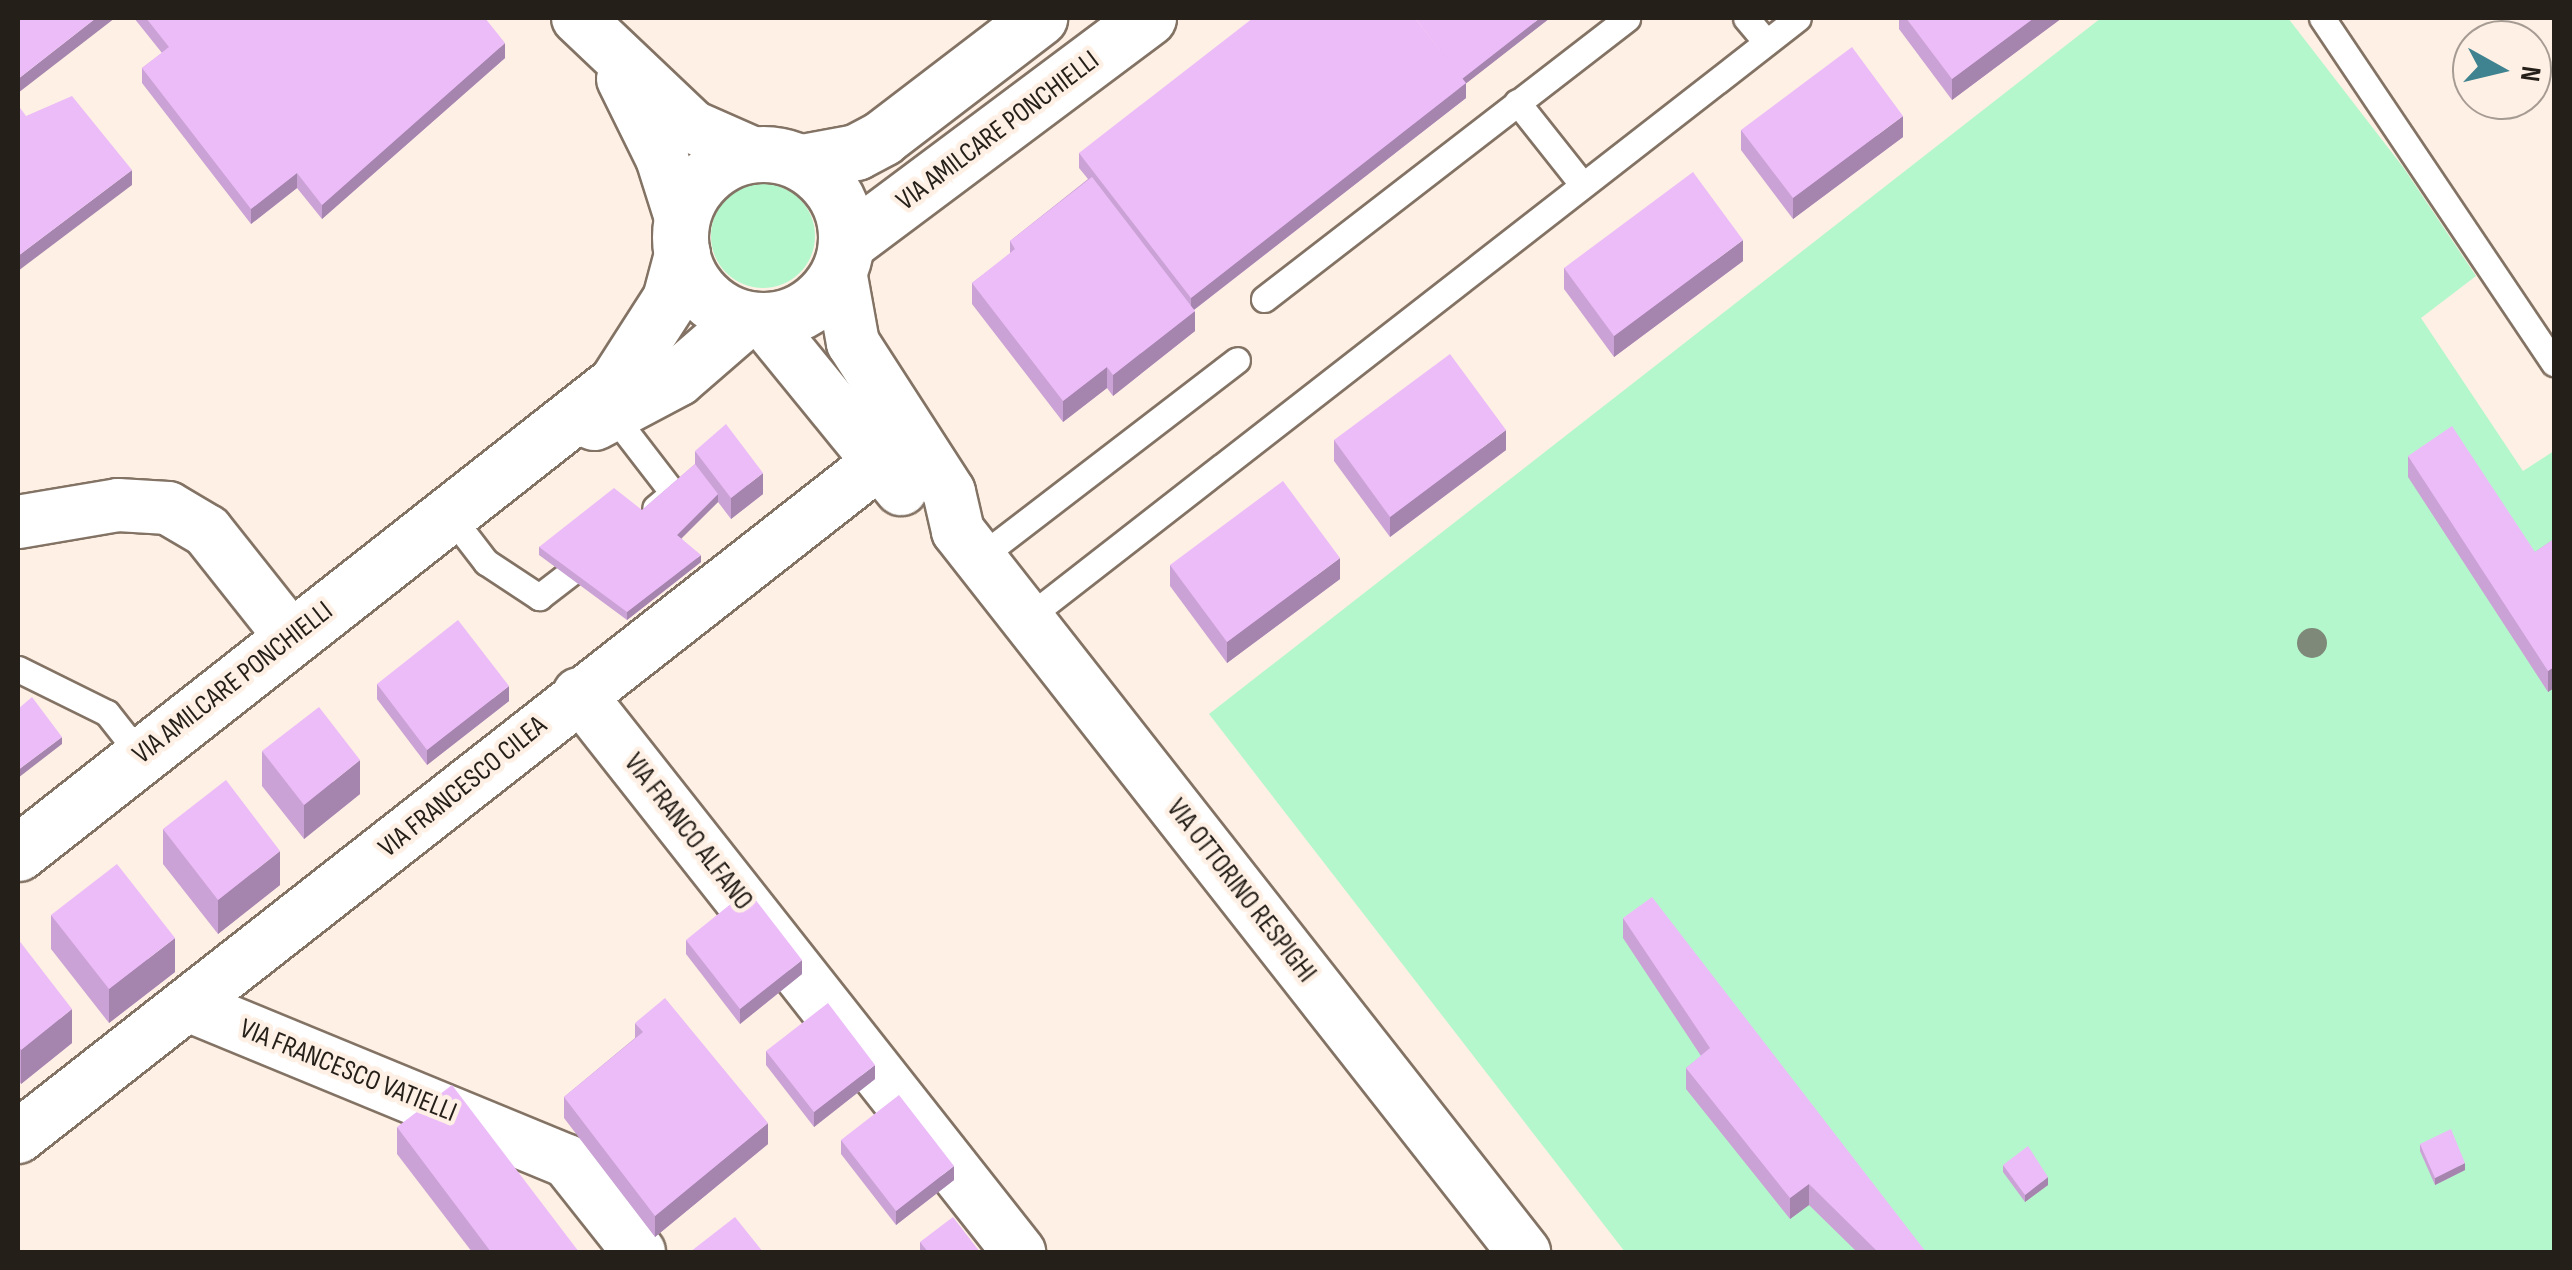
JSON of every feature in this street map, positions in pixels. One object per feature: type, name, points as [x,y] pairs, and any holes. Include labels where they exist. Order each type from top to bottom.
[{"type":"main road","name":"VIA AMILCARE PONCHIELLI","points":[[18,853],[616,384],[670,299],[682,237],[707,176],[778,158],[856,152],[882,138],[1039,18]]},
{"type":"main road","name":"VIA AMILCARE PONCHIELLI","points":[[449,514],[565,446],[609,410],[677,378],[754,320],[809,307],[843,257],[1148,18]]},
{"type":"main road","points":[[778,158],[836,196],[843,257]]},
{"type":"main road","points":[[682,237],[703,295],[754,320]]},
{"type":"street","points":[[592,32],[694,127],[778,158]]},
{"type":"street","points":[[592,32],[656,144],[682,237]]},
{"type":"street","name":"VIA OTTORINO RESPIGHI","points":[[843,257],[853,343],[894,451]]},
{"type":"street","name":"VIA OTTORINO RESPIGHI","points":[[754,320],[894,451],[949,492],[969,544],[1524,1252]]},
{"type":"street","name":"VIA FRANCESCO CILEA","points":[[18,1137],[894,451]]},
{"type":"street","points":[[18,522],[118,505],[168,508],[207,530],[291,637]]},
{"type":"street","name":"VIA FRANCO ALFANO","points":[[579,694],[1020,1252]]},
{"type":"street","name":"VIA FRANCESCO VATIELLI","points":[[188,1006],[567,1162],[639,1252]]},
{"type":"lane","points":[[1264,299],[1627,18]]},
{"type":"lane","points":[[1746,18],[1766,42]]},
{"type":"lane","points":[[1026,619],[1798,18]]},
{"type":"lane","points":[[2322,18],[2554,363]]},
{"type":"lane","points":[[1517,102],[1582,184]]},
{"type":"lane","points":[[969,544],[1237,360]]},
{"type":"lane","points":[[449,514],[486,562],[539,597],[673,493],[609,410]]},
{"type":"lane","points":[[18,669],[107,713],[140,756]]},
{"type":"green space","points":[[2101,18],[2288,18],[2403,167],[2476,276],[2421,318],[2523,471],[2554,451],[2554,1252],[1625,1252],[1209,714]]},
{"type":"green space","points":[[763,184],[783,188],[800,199],[811,216],[815,236],[811,256],[800,273],[783,284],[763,288],[743,284],[726,273],[715,256],[711,236],[715,216],[726,199],[743,188]]},
{"type":"building","points":[[18,18],[96,18],[18,79]]},
{"type":"building","points":[[146,18],[485,18],[505,43],[322,205],[297,173],[251,209],[142,68],[169,47]]},
{"type":"building","points":[[1253,18],[1415,18],[1466,83],[1191,298],[1079,153]]},
{"type":"building","points":[[1415,18],[1540,18],[1462,79]]},
{"type":"building","points":[[1906,18],[2034,18],[1952,79]]},
{"type":"building","points":[[1852,47],[1903,116],[1793,198],[1741,130]]},
{"type":"building","points":[[72,96],[132,170],[18,256],[18,105],[26,116]]},
{"type":"building","points":[[1693,172],[1743,240],[1614,336],[1564,268]]},
{"type":"building","points":[[1092,177],[1195,311],[1113,375],[1107,367],[1063,401],[972,283],[1015,249],[1010,241]]},
{"type":"building","points":[[1450,354],[1506,430],[1390,517],[1334,440]]},
{"type":"building","points":[[726,424],[763,473],[731,498],[695,451]]},
{"type":"building","points":[[2452,426],[2535,552],[2554,539],[2554,667],[2548,671],[2408,456]]},
{"type":"building","points":[[695,464],[718,494],[677,535],[701,555],[627,612],[539,547],[614,488],[642,510]]},
{"type":"building","points":[[1283,481],[1340,558],[1227,642],[1170,565]]},
{"type":"building","points":[[458,620],[509,686],[427,750],[377,684]]},
{"type":"building","points":[[32,697],[62,737],[18,770],[18,709]]},
{"type":"building","points":[[319,707],[360,760],[304,805],[262,751]]},
{"type":"building","points":[[226,780],[280,851],[218,900],[163,829]]},
{"type":"building","points":[[117,864],[175,938],[109,989],[51,915]]},
{"type":"building","points":[[748,890],[802,960],[740,1009],[686,940]]},
{"type":"building","points":[[1652,897],[1926,1252],[1878,1252],[1809,1184],[1790,1198],[1686,1068],[1710,1048],[1623,918]]},
{"type":"building","points":[[18,939],[72,1009],[21,1050],[18,1045]]},
{"type":"building","points":[[665,998],[768,1123],[655,1216],[564,1097],[643,1032],[635,1023]]},
{"type":"building","points":[[828,1003],[875,1065],[814,1112],[766,1051]]},
{"type":"building","points":[[452,1085],[579,1252],[491,1252],[397,1127]]},
{"type":"building","points":[[899,1095],[954,1166],[896,1211],[841,1140]]},
{"type":"building","points":[[2451,1129],[2465,1163],[2435,1178],[2420,1144]]},
{"type":"building","points":[[2028,1146],[2048,1177],[2025,1195],[2003,1165]]},
{"type":"building","points":[[735,1217],[763,1252],[690,1252]]},
{"type":"building","points":[[953,1217],[980,1252],[928,1252],[920,1242]]}]
